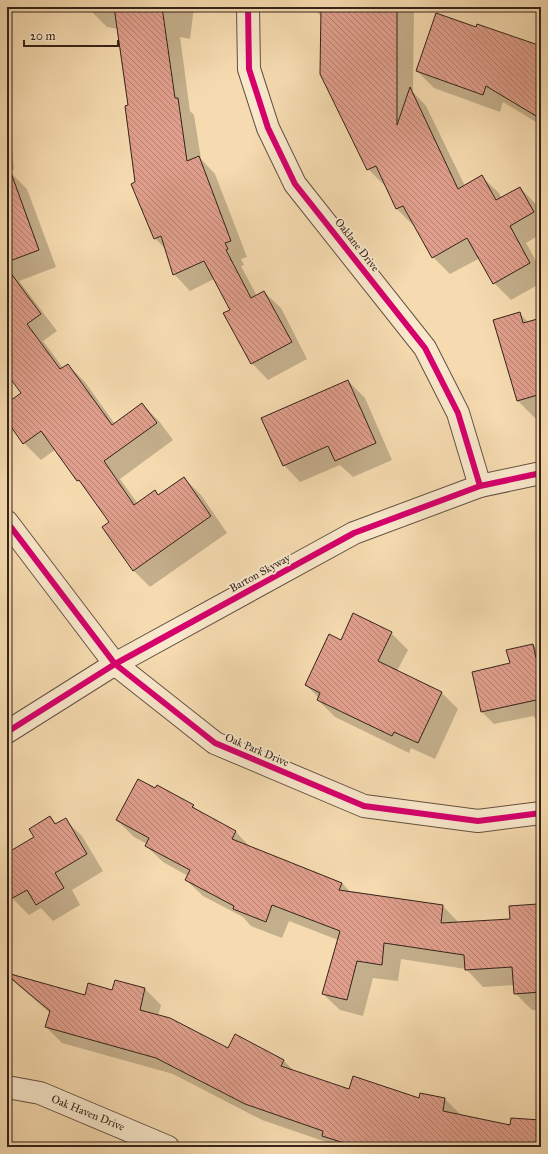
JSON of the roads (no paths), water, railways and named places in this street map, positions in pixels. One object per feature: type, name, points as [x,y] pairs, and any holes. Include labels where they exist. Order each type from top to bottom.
[{"type":"street","name":"Oaklane Drive","points":[[248,7],[249,69],[268,128],[295,184],[425,348],[458,413],[480,486]]},
{"type":"street","name":"Barton Skyway","points":[[7,732],[115,664],[354,533],[480,486],[541,473]]},
{"type":"street","name":"Oak Park Drive","points":[[7,522],[115,664],[215,743],[364,806],[478,820],[541,813]]},
{"type":"street","name":"Oak Haven Drive","points":[[7,1087],[40,1094],[147,1142],[168,1147]]}]
